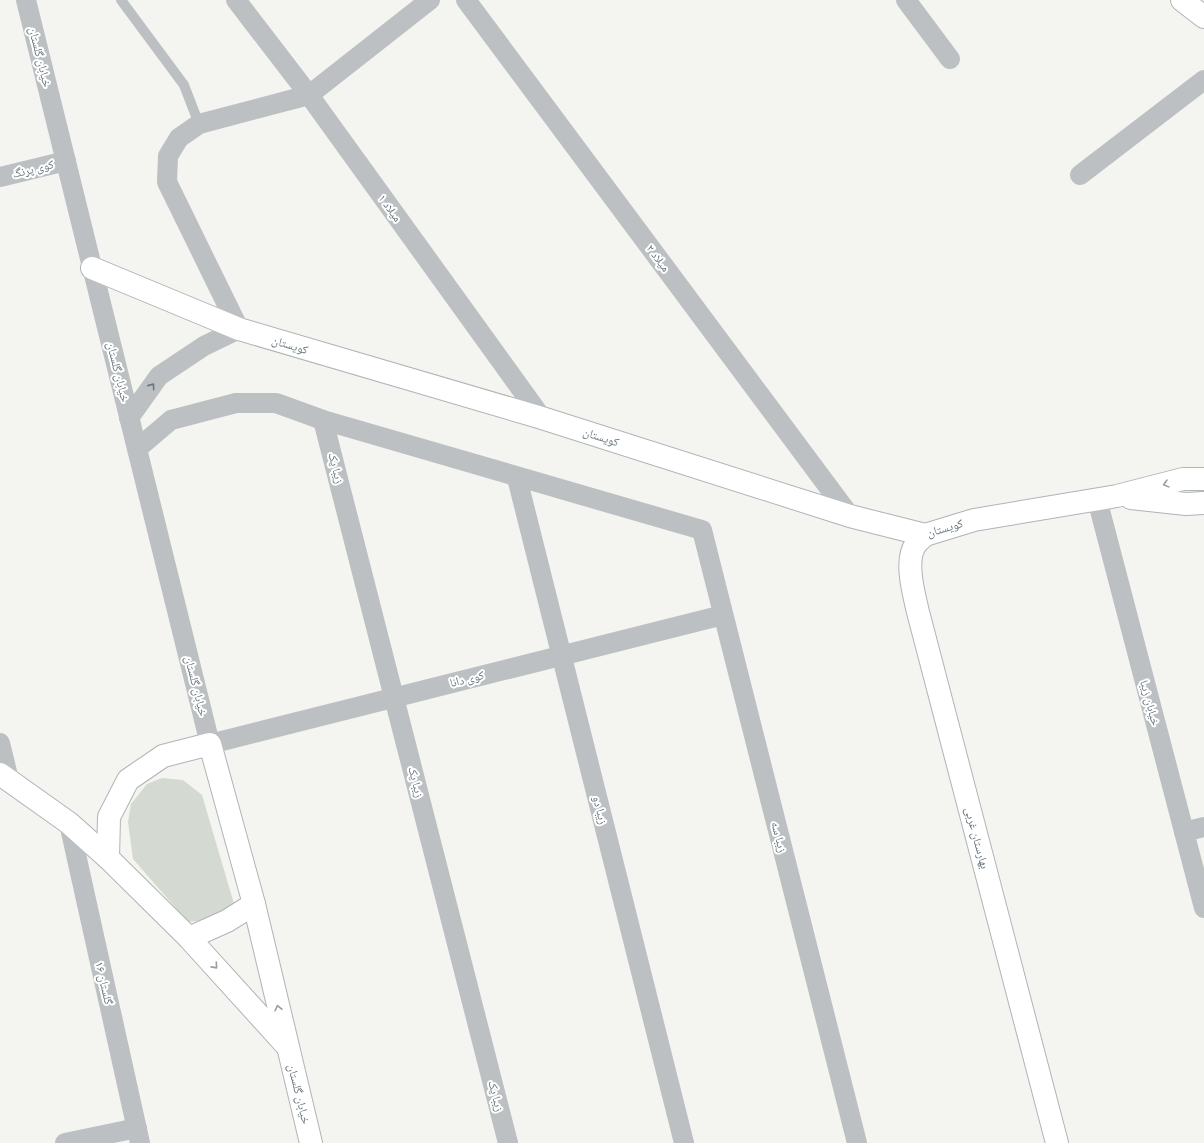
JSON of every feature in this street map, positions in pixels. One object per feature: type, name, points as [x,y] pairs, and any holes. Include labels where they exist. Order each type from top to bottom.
[{"type":"street","name":"خیابان گلستان","points":[[26,0],[210,744],[254,904],[311,1143]]},
{"type":"street","name":"میلاد ۱","points":[[236,0],[309,95],[542,418]]},
{"type":"street","points":[[129,418],[159,376],[204,346],[239,329],[167,182],[168,156],[179,138],[199,124],[309,95],[430,0]]},
{"type":"street","name":"میلاد ۲","points":[[466,0],[850,516]]},
{"type":"street","points":[[906,0],[950,59]]},
{"type":"street","points":[[1182,0],[1204,17]]},
{"type":"street","points":[[1080,175],[1204,80]]},
{"type":"street","name":"کوی پرنگ","points":[[0,177],[66,161]]},
{"type":"street","name":"کویستان","points":[[92,268],[239,329],[542,418],[850,516],[925,535],[974,520],[1107,498],[1182,479],[1204,479]]},
{"type":"street","points":[[137,449],[171,420],[236,403],[276,403],[323,420],[517,478]]},
{"type":"street","name":"زیبا یک","points":[[323,420],[508,1143]]},
{"type":"street","name":"زیبا سه","points":[[517,478],[702,530],[856,1143]]},
{"type":"street","name":"زیبا دو","points":[[517,478],[684,1143]]},
{"type":"street","name":"کویستان","points":[[1107,498],[1186,504],[1204,503]]},
{"type":"street","name":"خیابان زیبا","points":[[1107,498],[1184,832],[1204,908]]},
{"type":"street","name":"بهارستان غربی","points":[[925,535],[915,545],[911,558],[911,579],[918,612],[1057,1143]]},
{"type":"street","name":"کوی دانا","points":[[210,744],[723,615]]},
{"type":"street","points":[[0,743],[5,777],[69,823],[108,858],[189,938],[287,1046]]},
{"type":"street","points":[[108,858],[109,817],[128,780],[163,756],[210,744]]},
{"type":"street","name":"گلستان ۱۶","points":[[69,823],[138,1135]]},
{"type":"street","points":[[1184,832],[1204,827]]},
{"type":"street","points":[[189,938],[227,921],[254,904]]},
{"type":"street","points":[[65,1143],[138,1135]]},
{"type":"lane","points":[[121,0],[184,85],[199,124]]},
{"type":"shaded area","points":[[162,778],[183,780],[202,795],[234,904],[225,914],[205,920],[188,922],[133,859],[128,822],[131,804],[147,784]]}]
